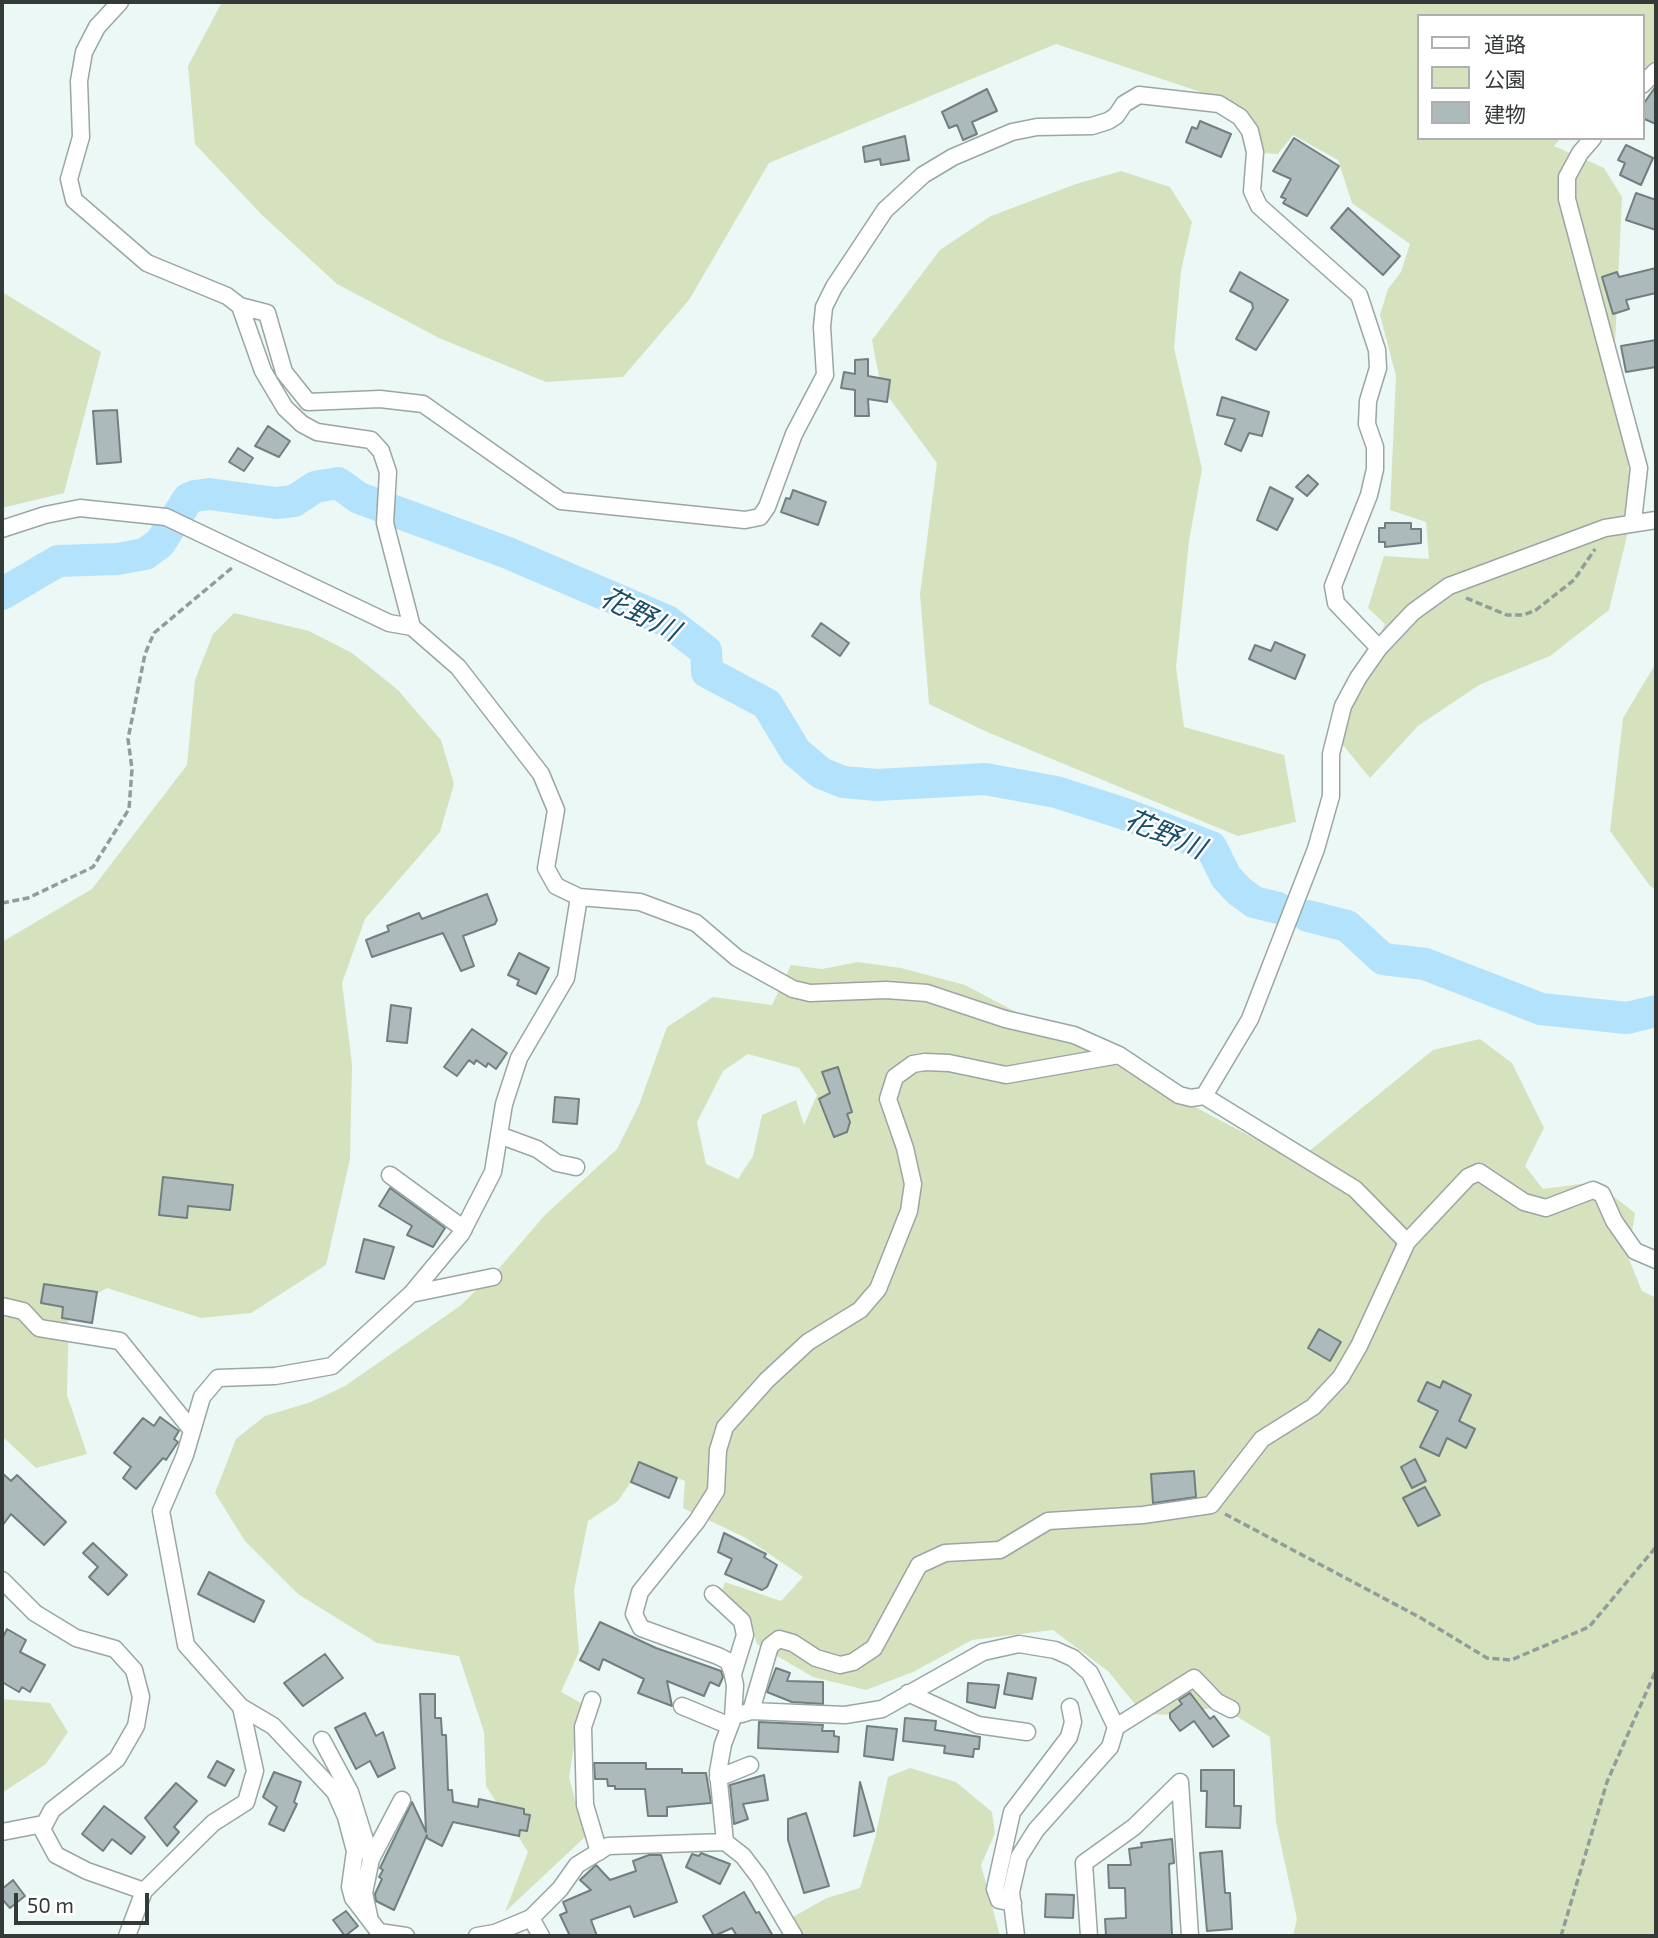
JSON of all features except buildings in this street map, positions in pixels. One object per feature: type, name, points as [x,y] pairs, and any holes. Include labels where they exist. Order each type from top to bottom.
[{"type":"street","points":[[120,2],[97,27],[84,52],[79,82],[81,137],[69,180],[74,200],[148,263],[227,296],[240,306],[267,313],[284,372],[308,402],[380,399],[423,404],[561,501],[754,519],[767,507],[794,434],[825,375],[822,327],[829,297],[858,246],[885,210],[923,175],[953,158],[1012,132],[1037,127],[1092,126],[1108,121],[1116,116],[1124,104],[1139,95],[1220,104],[1240,117],[1250,131],[1255,152],[1252,191],[1259,206],[1359,295],[1377,350],[1378,368],[1368,401],[1367,424],[1375,447],[1375,469],[1369,495],[1333,586],[1336,603],[1379,648]]},
{"type":"street","points":[[1591,140],[1580,153],[1567,177],[1567,199],[1639,468],[1633,521]]},
{"type":"street","points":[[240,306],[263,371],[285,408],[302,424],[317,432],[370,440],[381,451],[386,463],[385,523],[412,627]]},
{"type":"street","points":[[2,529],[80,508],[166,517],[389,623],[412,627],[458,667],[541,774],[556,810],[546,868],[556,886],[579,897],[640,902],[696,923],[737,958],[793,989],[813,993],[886,990],[927,993],[1005,1019],[1074,1035],[1119,1055],[1179,1096],[1204,1096],[1355,1189],[1407,1242]]},
{"type":"street","points":[[1204,1096],[1250,1019],[1279,945],[1316,849],[1328,807],[1331,754],[1343,706],[1379,648],[1413,612],[1449,586],[1605,528],[1633,521],[1656,520]]},
{"type":"street","points":[[406,1936],[373,1930],[354,1898],[350,1887],[355,1851],[346,1817],[335,1792],[273,1726],[241,1707],[186,1645],[162,1511],[185,1455],[202,1397],[218,1378],[275,1376],[332,1366],[411,1294],[464,1229],[494,1172],[504,1104],[519,1058],[566,978],[579,897]]},
{"type":"street","points":[[725,1842],[718,1777],[723,1744],[732,1722],[736,1685],[728,1661],[641,1628],[634,1614],[640,1592],[697,1521],[716,1491],[718,1450],[725,1427],[767,1380],[808,1342],[860,1310],[878,1289],[909,1212],[913,1184],[905,1148],[888,1099],[895,1077],[913,1064],[925,1062],[949,1063],[1006,1075],[1119,1055]]},
{"type":"street","points":[[499,1135],[537,1149],[557,1163],[576,1167]]},
{"type":"street","points":[[751,1711],[770,1646],[779,1639],[793,1643],[816,1658],[840,1665],[853,1662],[874,1648],[919,1565],[945,1553],[1000,1550],[1048,1521],[1143,1515],[1211,1505],[1262,1439],[1313,1407],[1341,1377],[1359,1346],[1407,1242],[1468,1177],[1479,1172],[1524,1202],[1546,1208],[1593,1190],[1602,1194],[1614,1221],[1635,1251],[1656,1260]]},
{"type":"street","points":[[390,1175],[464,1229]]},
{"type":"street","points":[[411,1294],[493,1277]]},
{"type":"street","points":[[2,1306],[23,1311],[39,1328],[120,1341],[191,1429]]},
{"type":"street","points":[[2,1580],[35,1613],[76,1638],[115,1649],[134,1670],[141,1697],[136,1726],[117,1759],[52,1810],[43,1824],[43,1833],[56,1855],[87,1871],[144,1891]]},
{"type":"street","points":[[713,1594],[742,1621],[745,1635],[733,1674]]},
{"type":"street","points":[[682,1706],[732,1722],[751,1711],[845,1715],[881,1709],[983,1652],[1018,1644],[1040,1646],[1067,1655],[1090,1673],[1116,1727]]},
{"type":"street","points":[[1016,1936],[1011,1892],[1019,1857],[1036,1830],[1110,1747],[1116,1727],[1194,1678],[1217,1702],[1231,1709]]},
{"type":"street","points":[[908,1693],[978,1725],[1027,1732]]},
{"type":"street","points":[[592,1700],[583,1727],[583,1773],[585,1805],[599,1852]]},
{"type":"street","points":[[127,1936],[144,1891],[214,1823],[246,1802],[255,1771],[241,1707]]},
{"type":"street","points":[[1013,1903],[999,1900],[995,1888],[1012,1812],[1069,1737],[1073,1722],[1070,1707]]},
{"type":"street","points":[[321,1740],[350,1793],[371,1859]]},
{"type":"street","points":[[718,1777],[750,1765]]},
{"type":"street","points":[[1089,1936],[1084,1863],[1134,1827],[1180,1782],[1190,1936]]},
{"type":"street","points":[[373,1930],[364,1893],[371,1859],[402,1800]]},
{"type":"street","points":[[2,1832],[43,1824]]},
{"type":"street","points":[[477,1936],[495,1933],[531,1918],[560,1889],[577,1865],[608,1846],[631,1843],[725,1842],[743,1856],[759,1877],[794,1936]]},
{"type":"street","points":[[531,1918],[541,1936]]},
{"type":"path","points":[[1449,586],[1462,596],[1507,614],[1523,615],[1536,610],[1574,580],[1605,528]]},
{"type":"path","points":[[2,903],[28,898],[93,867],[129,809],[132,769],[128,739],[145,654],[154,633],[246,556]]},
{"type":"path","points":[[1211,1505],[1240,1525],[1421,1618],[1487,1658],[1511,1660],[1589,1627],[1656,1547]]},
{"type":"path","points":[[1561,1936],[1606,1782],[1656,1670]]},
{"type":"green space","points":[[222,2],[1656,2],[1656,69],[1644,69],[1644,14],[1416,14],[1416,140],[1559,140],[1554,146],[1604,168],[1622,197],[1614,365],[1634,507],[1609,610],[1550,656],[1479,685],[1418,726],[1370,778],[1338,739],[1350,696],[1385,624],[1368,608],[1384,556],[1429,559],[1426,522],[1390,510],[1396,376],[1380,315],[1388,289],[1401,272],[1410,244],[1352,203],[1338,160],[1293,135],[1278,154],[1262,153],[1258,133],[1244,109],[1219,98],[1056,44],[769,163],[689,300],[623,377],[546,382],[439,338],[337,284],[262,215],[195,144],[188,66]]},
{"type":"green space","points":[[1121,171],[1170,187],[1192,222],[1181,271],[1174,348],[1202,469],[1189,541],[1176,667],[1184,727],[1284,755],[1296,822],[1238,836],[987,732],[929,704],[920,594],[937,463],[881,387],[872,340],[940,250],[991,216],[1076,184]]},
{"type":"green space","points":[[2,292],[101,352],[64,493],[2,508]]},
{"type":"green space","points":[[234,613],[309,631],[352,653],[398,690],[441,740],[454,784],[440,832],[365,919],[342,983],[352,1064],[350,1159],[326,1265],[251,1313],[201,1318],[107,1288],[69,1310],[67,1395],[87,1454],[36,1468],[2,1436],[2,942],[92,889],[187,765],[195,680],[213,634]]},
{"type":"green space","points":[[1656,663],[1656,890],[1650,886],[1610,831],[1623,718]]},
{"type":"green space","points":[[858,962],[901,968],[965,985],[1297,1161],[1433,1050],[1480,1039],[1512,1063],[1544,1128],[1525,1166],[1543,1189],[1595,1182],[1635,1213],[1628,1257],[1642,1291],[1656,1298],[1656,1936],[1293,1936],[1297,1919],[1276,1822],[1270,1737],[1220,1706],[1179,1715],[1143,1714],[1108,1671],[1053,1630],[972,1640],[913,1672],[866,1690],[813,1677],[757,1644],[748,1617],[719,1599],[725,1582],[781,1601],[803,1577],[746,1538],[683,1508],[685,1481],[643,1464],[618,1501],[588,1521],[574,1590],[579,1652],[561,1692],[581,1703],[569,1777],[585,1837],[505,1912],[528,1852],[486,1786],[484,1732],[459,1656],[377,1643],[298,1594],[245,1541],[215,1493],[236,1439],[265,1416],[311,1402],[345,1386],[460,1306],[501,1266],[545,1215],[617,1149],[639,1105],[667,1027],[713,997],[772,1005],[791,965],[822,969]],"holes":[[[748,1054],[799,1068],[817,1095],[804,1125],[796,1100],[762,1115],[753,1156],[738,1179],[706,1164],[697,1122],[723,1071]]]},
{"type":"green space","points":[[2,1699],[50,1703],[68,1732],[46,1764],[2,1793]]},
{"type":"green space","points":[[910,1768],[956,1782],[992,1812],[995,1833],[981,1865],[1000,1936],[802,1936],[791,1918],[827,1898],[860,1888],[875,1838],[888,1777]]},
{"type":"waterway","name":"花野川","points":[[2,594],[58,561],[117,559],[145,554],[160,543],[188,499],[195,496],[209,494],[276,503],[294,501],[315,487],[338,483],[359,498],[508,553],[667,621],[706,651],[707,672],[767,704],[796,752],[821,773],[843,782],[877,785],[985,779],[1056,792],[1125,814],[1211,847],[1226,877],[1239,891],[1254,902],[1278,908]]},
{"type":"waterway","name":"花野川","points":[[1308,916],[1347,926],[1383,959],[1425,964],[1541,1009],[1627,1018],[1656,1011]]}]
